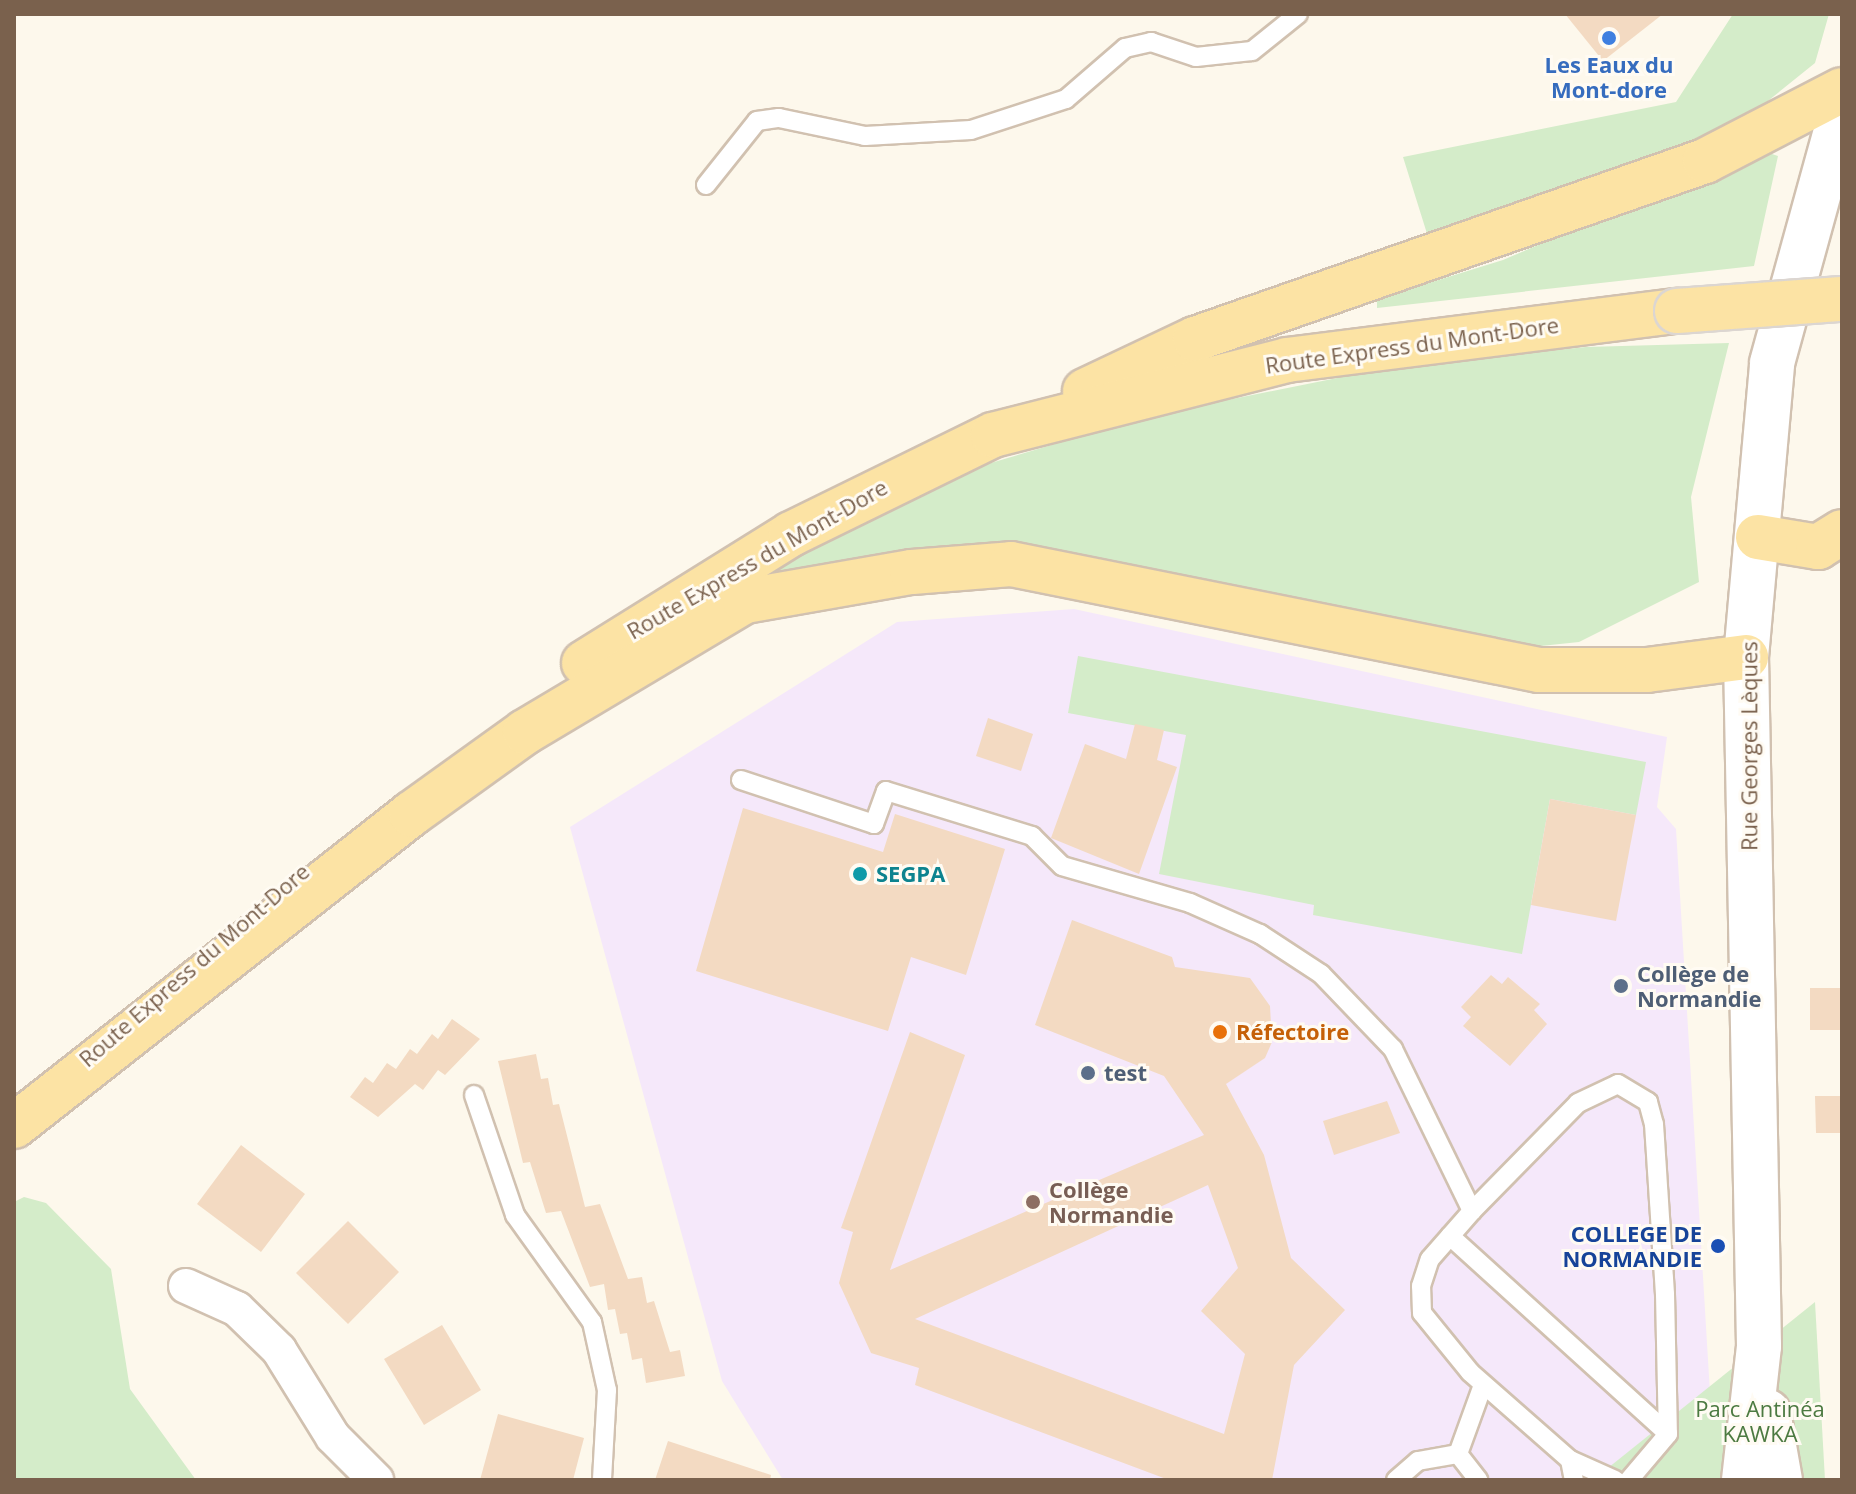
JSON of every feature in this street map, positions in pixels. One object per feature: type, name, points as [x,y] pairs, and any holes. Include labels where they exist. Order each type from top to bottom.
[{"type":"main road","points":[[993,435],[1195,339],[1705,161],[1842,90]]},
{"type":"main road","name":"Rue Georges Lèques","points":[[1744,1480],[1759,1346],[1746,657],[1772,363],[1842,109]]},
{"type":"main road","name":"Route Express du Mont-Dore","points":[[14,1125],[236,922],[412,784],[633,629],[791,534],[993,435],[1287,360],[1677,311],[1842,299]]},
{"type":"main road","points":[[1758,537],[1818,547],[1842,532]]},
{"type":"main road","points":[[14,1125],[411,814],[525,732],[745,601],[912,572],[1011,564],[1539,670],[1647,670],[1746,657]]},
{"type":"main road","name":"Rue Georges Lèques","points":[[1759,1346],[1780,1480]]},
{"type":"street","points":[[186,1286],[237,1309],[279,1350],[333,1437],[376,1480]]},
{"type":"lane","points":[[706,185],[757,121],[779,118],[865,136],[971,130],[1066,99],[1125,48],[1151,42],[1196,57],[1252,51],[1298,14]]},
{"type":"lane","points":[[741,780],[874,824],[886,791],[1032,836],[1062,866],[1190,903],[1260,934],[1321,974],[1393,1049],[1432,1115],[1472,1211]]},
{"type":"lane","points":[[1615,1480],[1570,1460],[1483,1385],[1422,1313],[1430,1259],[1472,1211],[1595,1089],[1618,1084],[1648,1102],[1665,1294],[1668,1434],[1629,1480]]},
{"type":"lane","points":[[474,1095],[515,1215],[592,1322],[607,1390],[602,1480]]},
{"type":"lane","points":[[1450,1236],[1668,1434]]},
{"type":"lane","points":[[1458,1454],[1483,1385]]},
{"type":"lane","points":[[1396,1480],[1418,1461],[1458,1454]]},
{"type":"lane","points":[[1458,1454],[1478,1480]]},
{"type":"lane","points":[[1570,1460],[1574,1480]]},
{"type":"shaded area","name":"Collège de Normandie","points":[[1074,609],[1667,737],[1657,807],[1676,829],[1712,1426],[1701,1480],[783,1480],[722,1381],[570,827],[897,622]]},
{"type":"green space","points":[[1733,14],[1829,14],[1815,63],[1738,125],[1615,182],[1429,240],[1403,157],[1676,102]]},
{"type":"green space","points":[[1760,150],[1778,156],[1754,266],[1377,308],[1377,299],[1503,260]]},
{"type":"green space","points":[[1729,343],[1691,497],[1699,582],[1579,642],[1494,651],[1278,598],[763,571],[933,480],[1153,415],[1387,368],[1586,347]]},
{"type":"green space","points":[[1078,656],[1646,762],[1636,815],[1550,799],[1522,954],[1313,915],[1314,905],[1159,874],[1186,735],[1068,713]]},
{"type":"green space","points":[[24,1197],[46,1203],[111,1269],[130,1389],[196,1480],[14,1480],[14,1202]]},
{"type":"green space","name":"Parc Antinéa KAWKA","points":[[1815,1302],[1825,1480],[1593,1480]]},
{"type":"building","name":"Les Eaux du Mont-dore","points":[[1565,14],[1663,14],[1603,61]]},
{"type":"building","points":[[988,718],[1033,734],[1021,771],[976,756]]},
{"type":"building","points":[[1135,724],[1164,730],[1157,760],[1177,767],[1139,874],[1051,838],[1085,744],[1126,759]]},
{"type":"building","points":[[1550,799],[1636,815],[1616,921],[1531,905]]},
{"type":"building","name":"SEGPA","points":[[743,808],[883,852],[895,814],[1005,849],[966,975],[911,957],[888,1031],[696,971]]},
{"type":"building","points":[[1072,920],[1172,957],[1175,967],[1250,978],[1270,1006],[1272,1042],[1265,1058],[1226,1084],[1264,1155],[1291,1258],[1345,1310],[1294,1365],[1272,1480],[1169,1480],[915,1385],[919,1368],[871,1353],[839,1283],[853,1232],[841,1228],[910,1032],[965,1055],[890,1270],[1204,1135],[1164,1076],[1035,1025]],"holes":[[[1208,1185],[1238,1268],[1201,1311],[1245,1354],[1224,1434],[915,1319]]]},
{"type":"building","points":[[1491,975],[1502,984],[1508,977],[1540,1004],[1534,1010],[1547,1024],[1510,1066],[1463,1026],[1471,1017],[1461,1007]]},
{"type":"building","points":[[1810,988],[1842,988],[1842,1030],[1810,1030]]},
{"type":"building","points":[[452,1019],[480,1039],[445,1075],[438,1070],[423,1090],[415,1084],[378,1117],[350,1097],[365,1077],[373,1083],[387,1063],[396,1069],[410,1049],[417,1054],[432,1034],[438,1039]]},
{"type":"building","points":[[536,1054],[541,1079],[548,1078],[553,1105],[559,1104],[585,1207],[600,1204],[628,1279],[642,1277],[647,1303],[654,1301],[670,1352],[680,1350],[685,1376],[646,1383],[642,1358],[632,1360],[627,1333],[620,1334],[615,1309],[608,1310],[604,1284],[590,1287],[561,1211],[546,1213],[530,1162],[523,1163],[498,1061]]},
{"type":"building","points":[[1815,1096],[1842,1096],[1842,1133],[1816,1133]]},
{"type":"building","points":[[1387,1101],[1400,1133],[1334,1155],[1323,1121]]},
{"type":"building","points":[[241,1145],[305,1194],[261,1252],[197,1204]]},
{"type":"building","points":[[348,1221],[399,1272],[348,1324],[296,1273]]},
{"type":"building","points":[[442,1325],[481,1390],[424,1425],[384,1359]]},
{"type":"building","points":[[498,1414],[584,1438],[573,1480],[480,1480]]},
{"type":"building","points":[[668,1441],[771,1475],[770,1480],[655,1480]]},
{"type":"place","name":"Les Eaux du Mont-dore","points":[[1609,38]]},
{"type":"place","name":"SEGPA","points":[[860,874]]},
{"type":"place","name":"Collège de Normandie","points":[[1621,986]]},
{"type":"place","name":"Réfectoire","points":[[1220,1032]]},
{"type":"place","name":"test","points":[[1088,1073]]},
{"type":"place","name":"Collège Normandie","points":[[1033,1202]]},
{"type":"place","name":"COLLEGE DE NORMANDIE","points":[[1718,1246]]}]
